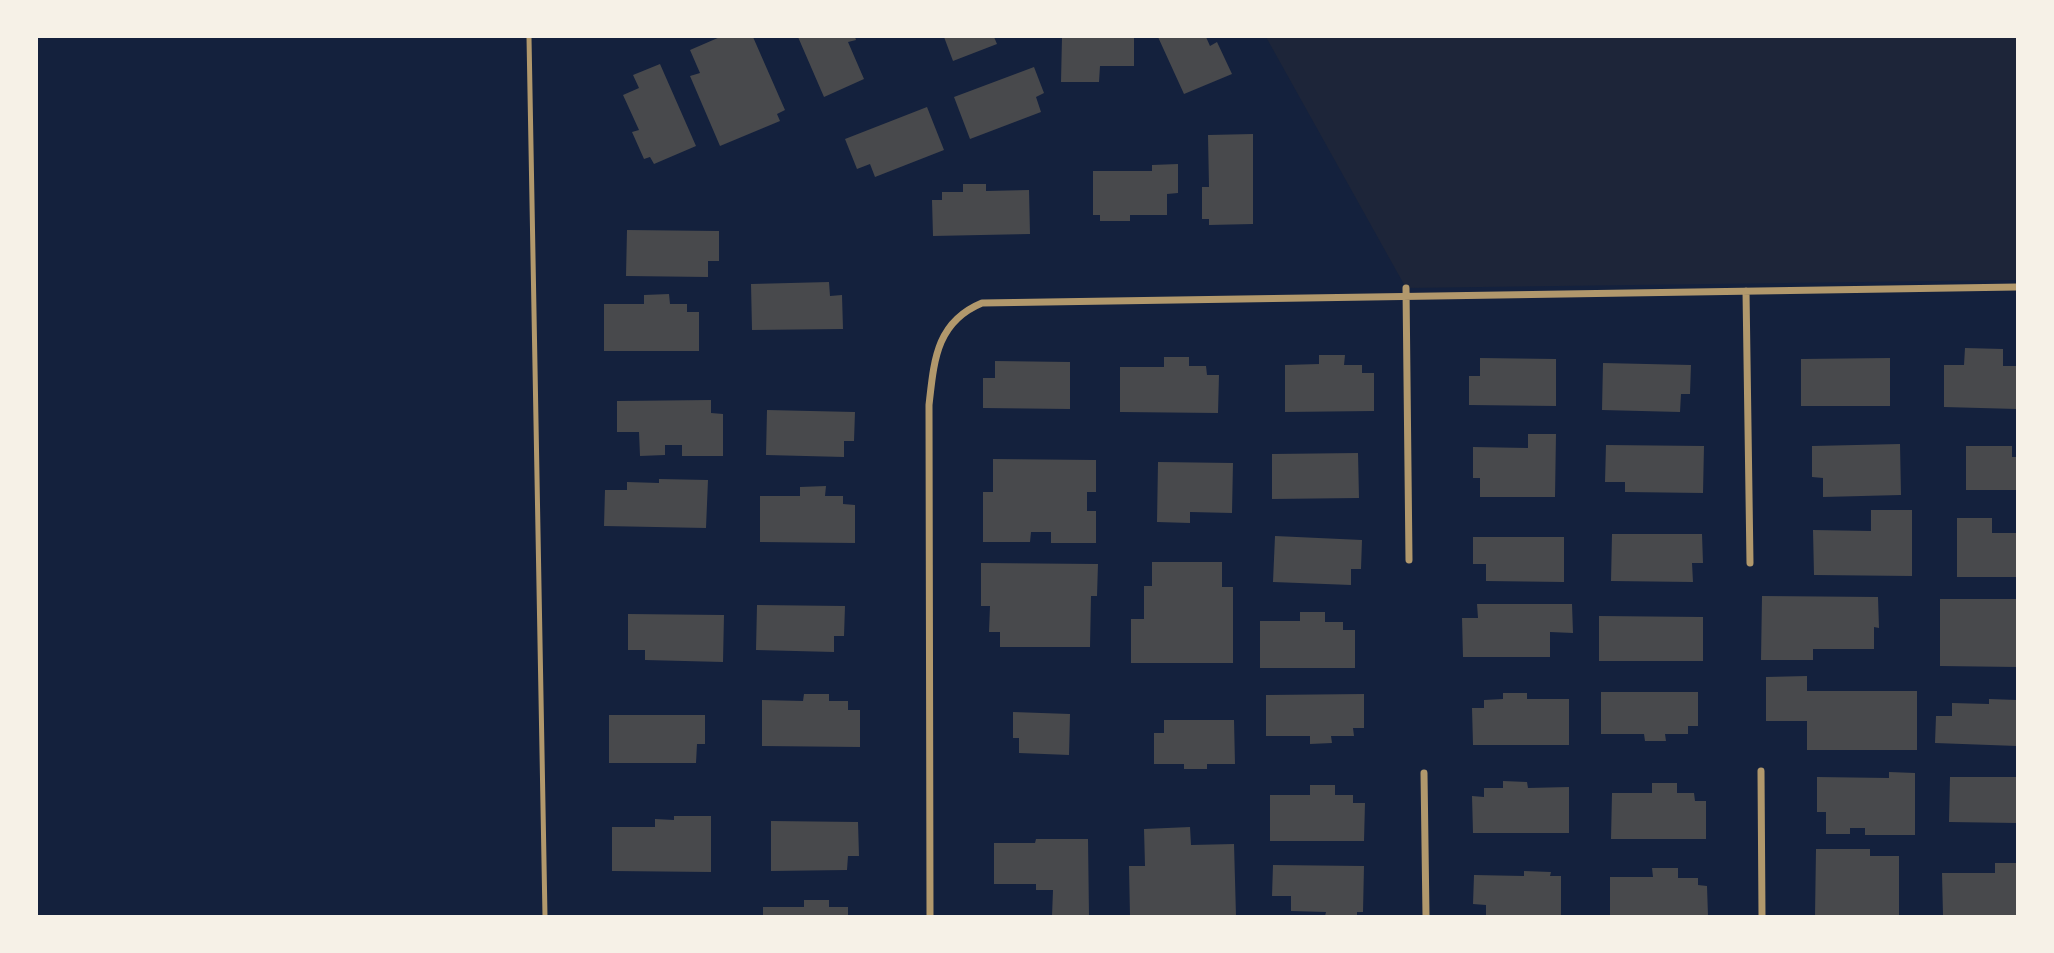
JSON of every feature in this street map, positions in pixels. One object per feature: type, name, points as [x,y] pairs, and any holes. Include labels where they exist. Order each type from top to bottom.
[{"type":"street","points":[[930,916],[929,405],[939,347],[950,323],[963,311],[982,303],[1406,292],[2017,287]]},
{"type":"street","points":[[1746,291],[1749,563]]},
{"type":"street","points":[[1406,292],[1409,560]]},
{"type":"street","points":[[1760,771],[1762,916]]},
{"type":"street","points":[[1424,773],[1426,916]]},
{"type":"lane","points":[[529,37],[544,916]]},
{"type":"shaded area","points":[[1266,37],[2017,37],[2017,280],[1406,288]]},
{"type":"building","points":[[720,37],[753,37],[785,110],[777,114],[780,121],[720,146],[690,76],[700,73],[690,50]]},
{"type":"building","points":[[798,37],[855,37],[856,40],[848,42],[864,79],[824,97]]},
{"type":"building","points":[[944,37],[994,37],[997,44],[953,61]]},
{"type":"building","points":[[1062,37],[1134,37],[1134,66],[1100,66],[1099,82],[1061,82]]},
{"type":"building","points":[[1158,37],[1206,37],[1210,46],[1217,42],[1232,74],[1184,94]]},
{"type":"building","points":[[660,64],[696,146],[654,164],[650,157],[644,159],[632,132],[639,130],[623,95],[639,88],[633,75]]},
{"type":"building","points":[[1034,67],[1044,93],[1036,97],[1041,112],[970,139],[954,97]]},
{"type":"building","points":[[927,107],[944,150],[875,177],[870,164],[857,169],[845,139]]},
{"type":"building","points":[[1253,134],[1253,224],[1209,225],[1209,219],[1202,219],[1202,187],[1209,187],[1208,135]]},
{"type":"building","points":[[1178,164],[1178,193],[1167,194],[1167,215],[1130,215],[1130,221],[1100,221],[1100,215],[1093,215],[1093,171],[1152,171],[1152,165]]},
{"type":"building","points":[[963,184],[986,184],[986,191],[1029,190],[1030,234],[933,236],[932,200],[942,200],[942,192],[963,192]]},
{"type":"building","points":[[627,230],[719,231],[719,261],[708,261],[708,277],[626,276]]},
{"type":"building","points":[[829,282],[830,296],[842,295],[843,329],[752,330],[751,284]]},
{"type":"building","points":[[669,294],[670,304],[687,304],[687,312],[699,312],[699,351],[604,351],[604,304],[644,304],[644,295]]},
{"type":"building","points":[[1965,348],[2003,349],[2003,366],[2017,366],[2017,409],[1944,407],[1944,365],[1964,365]]},
{"type":"building","points":[[1319,355],[1345,355],[1344,365],[1362,365],[1362,373],[1374,373],[1374,411],[1285,412],[1285,365],[1319,364]]},
{"type":"building","points":[[1164,357],[1189,357],[1189,366],[1206,366],[1207,375],[1219,375],[1218,413],[1120,412],[1120,367],[1164,367]]},
{"type":"building","points":[[1480,358],[1556,359],[1556,406],[1469,405],[1469,376],[1480,376]]},
{"type":"building","points":[[1890,358],[1890,406],[1801,406],[1801,359]]},
{"type":"building","points":[[995,361],[1070,362],[1070,409],[983,408],[983,378],[995,378]]},
{"type":"building","points":[[1603,363],[1691,365],[1690,394],[1681,394],[1680,412],[1602,410]]},
{"type":"building","points":[[711,400],[711,413],[723,414],[723,456],[682,456],[682,445],[665,445],[665,455],[640,456],[639,432],[617,432],[617,401]]},
{"type":"building","points":[[767,410],[855,412],[854,441],[844,441],[844,457],[766,455]]},
{"type":"building","points":[[1528,434],[1556,434],[1555,497],[1480,497],[1480,478],[1473,478],[1473,447],[1528,448]]},
{"type":"building","points":[[1900,444],[1901,495],[1823,497],[1823,478],[1812,477],[1812,446]]},
{"type":"building","points":[[1606,445],[1704,446],[1703,493],[1625,492],[1625,482],[1605,482]]},
{"type":"building","points":[[1966,446],[2012,446],[2012,457],[2017,457],[2017,490],[1966,490]]},
{"type":"building","points":[[1358,453],[1359,498],[1272,499],[1272,454]]},
{"type":"building","points":[[993,459],[1096,460],[1096,492],[1087,492],[1087,511],[1096,511],[1096,543],[1051,543],[1051,532],[1031,532],[1030,542],[983,542],[983,492],[993,492]]},
{"type":"building","points":[[1158,462],[1233,463],[1232,513],[1190,512],[1190,523],[1157,522]]},
{"type":"building","points":[[659,479],[708,480],[706,528],[604,526],[605,490],[627,490],[627,482],[659,483]]},
{"type":"building","points":[[826,486],[825,496],[843,496],[843,504],[855,505],[855,543],[760,542],[760,496],[800,496],[800,487]]},
{"type":"building","points":[[1871,510],[1912,510],[1912,576],[1814,575],[1813,530],[1871,531]]},
{"type":"building","points":[[1957,518],[1992,518],[1992,533],[2017,533],[2017,577],[1957,577]]},
{"type":"building","points":[[1612,534],[1702,534],[1703,563],[1692,563],[1693,582],[1611,581]]},
{"type":"building","points":[[1275,536],[1362,540],[1361,569],[1351,569],[1351,585],[1273,582]]},
{"type":"building","points":[[1473,537],[1564,537],[1564,582],[1486,581],[1486,564],[1473,564]]},
{"type":"building","points":[[1152,562],[1222,562],[1222,587],[1233,587],[1233,663],[1131,663],[1131,619],[1144,619],[1144,586],[1152,586]]},
{"type":"building","points":[[981,563],[1098,564],[1097,596],[1091,596],[1090,647],[1000,647],[1000,632],[989,632],[990,606],[981,606]]},
{"type":"building","points":[[1762,596],[1878,597],[1879,628],[1874,627],[1874,649],[1813,649],[1813,660],[1761,660]]},
{"type":"building","points":[[1940,599],[2017,599],[2017,667],[1940,666]]},
{"type":"building","points":[[1477,604],[1572,604],[1573,633],[1550,632],[1550,657],[1463,657],[1462,618],[1478,618]]},
{"type":"building","points":[[757,605],[845,606],[844,636],[834,636],[834,652],[756,650]]},
{"type":"building","points":[[1300,612],[1325,612],[1325,622],[1343,622],[1343,630],[1355,630],[1355,668],[1260,668],[1260,621],[1300,621]]},
{"type":"building","points":[[628,614],[724,615],[723,662],[645,660],[645,650],[628,650]]},
{"type":"building","points":[[1599,616],[1703,617],[1703,661],[1599,661]]},
{"type":"building","points":[[1807,676],[1807,691],[1917,691],[1917,750],[1807,750],[1807,721],[1766,721],[1766,677]]},
{"type":"building","points":[[1601,692],[1698,692],[1698,726],[1688,726],[1688,734],[1665,734],[1666,741],[1645,741],[1644,734],[1601,734]]},
{"type":"building","points":[[1503,693],[1527,693],[1527,699],[1569,699],[1569,745],[1473,745],[1472,708],[1484,708],[1484,700],[1503,699]]},
{"type":"building","points":[[804,694],[829,694],[829,701],[848,701],[848,710],[860,710],[860,747],[762,746],[762,700],[803,701]]},
{"type":"building","points":[[1364,694],[1364,728],[1353,728],[1354,736],[1331,736],[1332,743],[1310,744],[1310,736],[1266,736],[1266,695]]},
{"type":"building","points":[[1989,699],[2017,700],[2017,746],[1935,743],[1936,716],[1952,716],[1952,703],[1989,704]]},
{"type":"building","points":[[1013,712],[1070,714],[1069,755],[1019,753],[1019,738],[1013,738]]},
{"type":"building","points":[[609,715],[705,715],[705,744],[697,744],[696,763],[609,763]]},
{"type":"building","points":[[1164,720],[1234,720],[1235,764],[1207,764],[1207,769],[1184,769],[1184,764],[1154,764],[1154,733],[1164,733]]},
{"type":"building","points":[[1889,772],[1915,773],[1915,835],[1865,835],[1865,828],[1850,828],[1850,834],[1826,834],[1826,812],[1817,812],[1817,777],[1889,778]]},
{"type":"building","points":[[1950,777],[2017,777],[2017,823],[1949,822]]},
{"type":"building","points":[[1503,781],[1527,782],[1528,788],[1569,787],[1569,833],[1473,833],[1472,796],[1484,797],[1484,788],[1503,788]]},
{"type":"building","points":[[1652,783],[1677,783],[1677,793],[1694,793],[1695,801],[1706,801],[1706,839],[1611,839],[1612,793],[1652,793]]},
{"type":"building","points":[[1310,785],[1335,785],[1335,795],[1353,795],[1353,803],[1365,803],[1364,841],[1270,841],[1270,795],[1310,795]]},
{"type":"building","points":[[674,816],[711,816],[711,872],[612,871],[612,827],[655,827],[655,819],[674,820]]},
{"type":"building","points":[[771,821],[858,822],[859,856],[848,856],[847,870],[771,871]]},
{"type":"building","points":[[1190,827],[1191,845],[1234,844],[1236,916],[1130,916],[1129,866],[1145,866],[1144,829]]},
{"type":"building","points":[[1036,839],[1088,839],[1089,916],[1052,916],[1053,890],[1036,890],[1036,884],[994,884],[994,843],[1035,843]]},
{"type":"building","points":[[1816,849],[1870,849],[1870,856],[1899,856],[1899,916],[1815,916]]},
{"type":"building","points":[[1995,863],[2017,863],[2017,916],[1943,916],[1942,873],[1995,873]]},
{"type":"building","points":[[1273,865],[1364,866],[1363,912],[1357,912],[1357,916],[1325,916],[1326,912],[1291,911],[1291,896],[1272,896]]},
{"type":"building","points":[[1652,868],[1678,868],[1678,878],[1698,878],[1698,885],[1707,886],[1708,916],[1610,916],[1610,877],[1653,877]]},
{"type":"building","points":[[1524,871],[1551,872],[1550,876],[1561,876],[1561,916],[1486,916],[1486,905],[1473,904],[1474,875],[1524,876]]},
{"type":"building","points":[[804,900],[829,900],[829,907],[848,907],[848,916],[763,916],[763,907],[804,907]]}]
